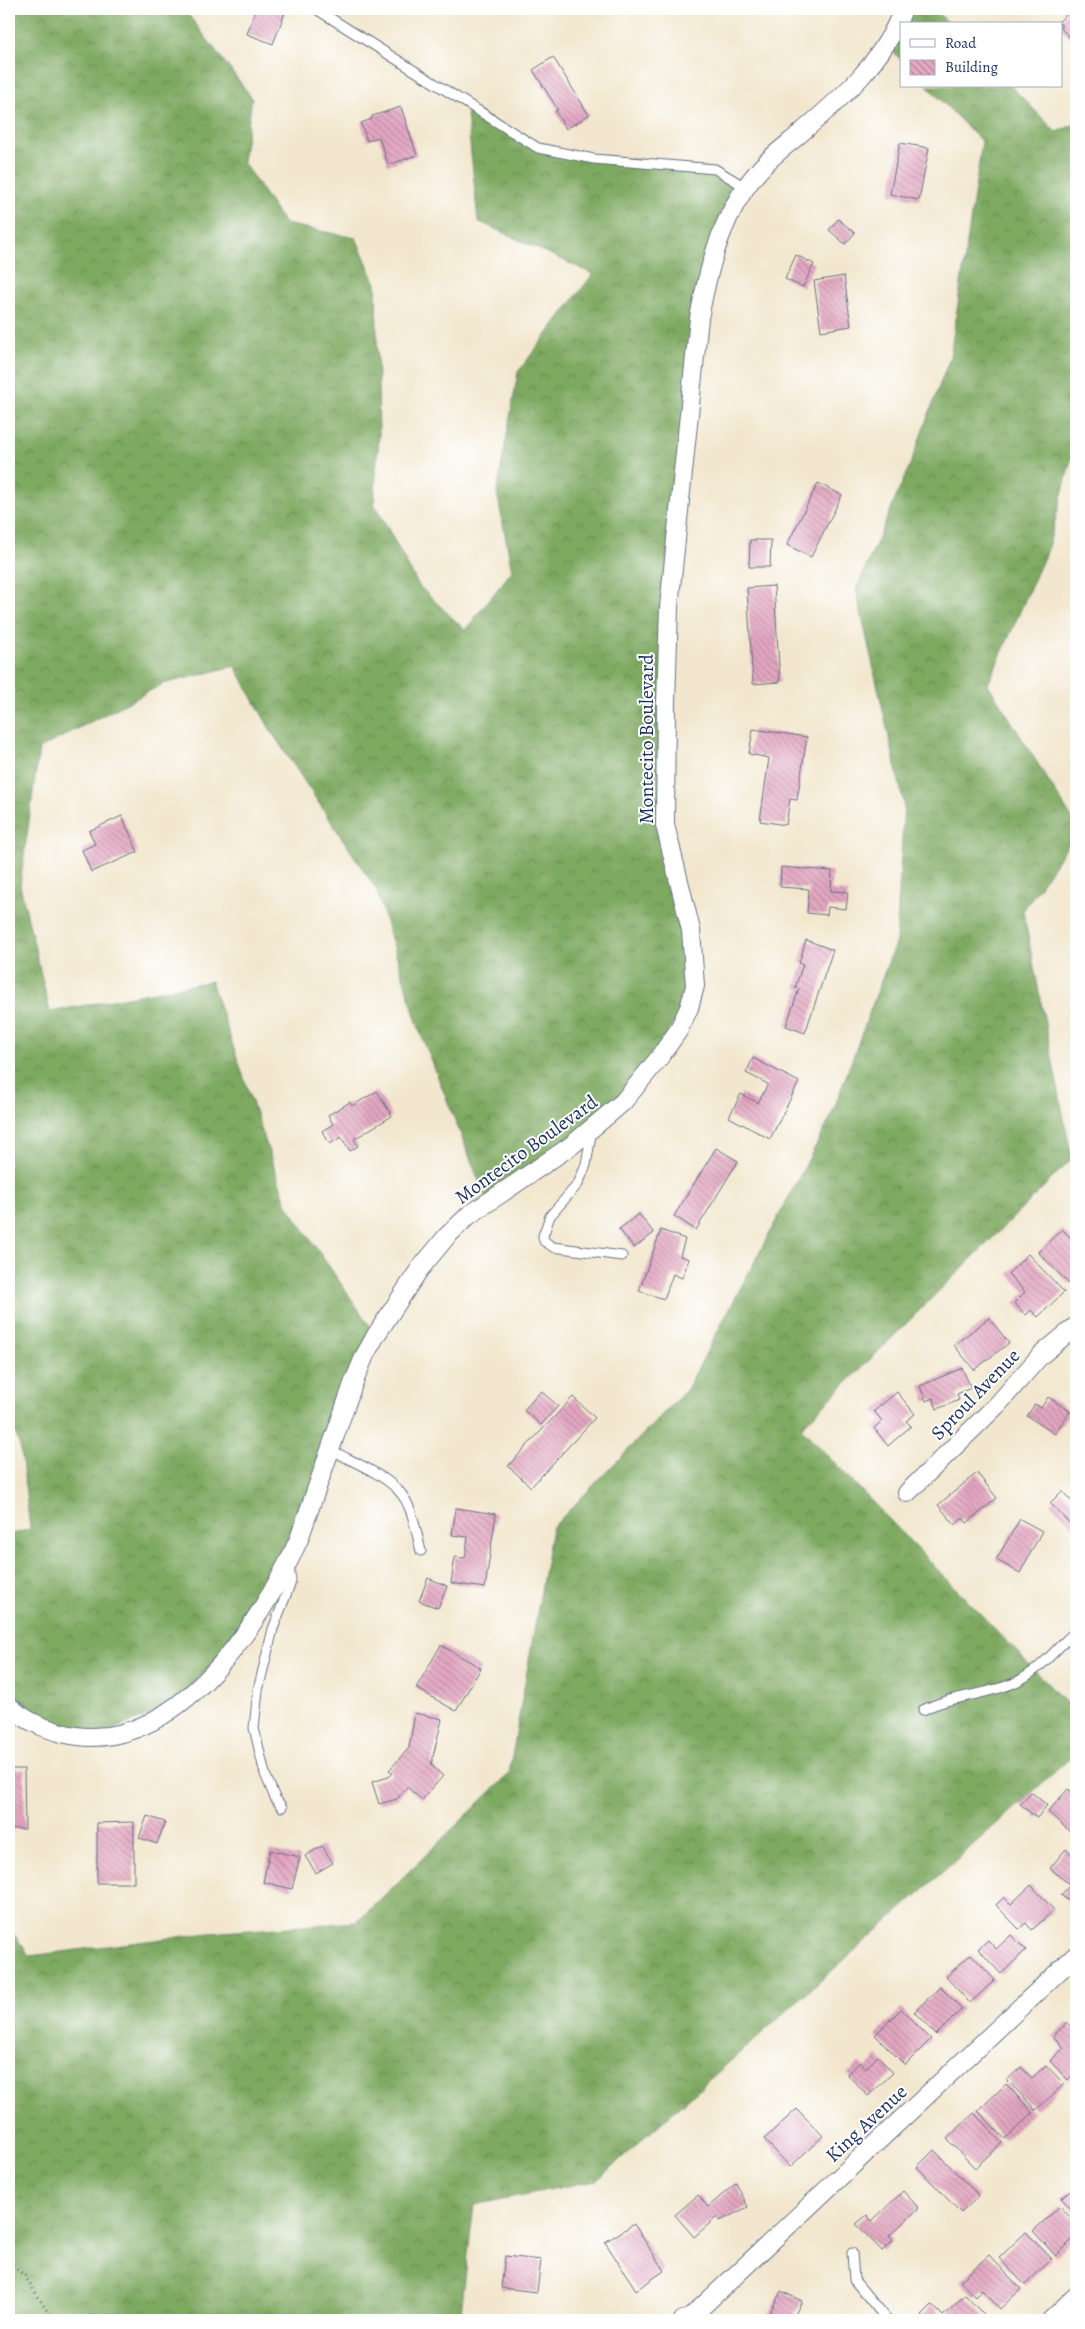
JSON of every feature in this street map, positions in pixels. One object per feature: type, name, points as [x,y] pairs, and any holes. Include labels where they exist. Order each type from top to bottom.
[{"type":"street","name":"Montecito Boulevard","points":[[9,1706],[44,1728],[67,1735],[105,1738],[144,1725],[194,1692],[223,1662],[272,1592],[288,1563],[331,1450],[353,1384],[376,1335],[419,1270],[447,1236],[468,1216],[592,1129],[623,1102],[659,1058],[678,1031],[690,1008],[695,986],[691,930],[665,824],[669,607],[699,318],[706,278],[719,236],[747,188],[763,166],[837,101],[868,70],[885,44],[903,9]]},
{"type":"street","name":"Sproul Avenue","points":[[907,1493],[998,1404],[1040,1356],[1076,1326]]},
{"type":"street","name":"King Avenue","points":[[683,2320],[690,2318],[1076,1955]]},
{"type":"street","points":[[1051,2320],[1076,2296]]},
{"type":"lane","points":[[316,9],[538,148],[594,159],[715,169],[747,188]]},
{"type":"lane","points":[[592,1129],[586,1165],[578,1184],[550,1216],[544,1241],[553,1247],[622,1256]]},
{"type":"lane","points":[[331,1450],[369,1470],[399,1490],[413,1516],[421,1551]]},
{"type":"lane","points":[[282,1807],[275,1798],[265,1774],[254,1728],[258,1690],[273,1629],[291,1582],[288,1563]]},
{"type":"lane","points":[[923,1710],[938,1702],[1016,1682],[1030,1674],[1076,1631]]},
{"type":"lane","points":[[852,2252],[854,2280],[887,2320]]},
{"type":"path","points":[[9,2263],[24,2276],[54,2320]]},
{"type":"green space","points":[[9,9],[184,9],[252,98],[243,162],[285,224],[356,238],[376,284],[379,435],[374,503],[419,586],[465,630],[512,571],[497,492],[518,372],[593,274],[478,221],[466,104],[538,148],[715,169],[747,188],[706,278],[669,607],[665,824],[695,986],[638,1085],[487,1201],[420,1032],[376,889],[271,731],[235,666],[163,684],[39,749],[20,885],[50,1012],[211,981],[287,1205],[376,1335],[272,1593],[178,1704],[90,1738],[9,1706],[9,1535],[30,1529],[21,1450],[9,1413]]},
{"type":"green space","points":[[903,9],[935,9],[947,22],[900,22],[900,59],[885,44]]},
{"type":"green space","points":[[929,88],[1013,88],[1056,132],[1076,124],[1076,441],[1048,548],[988,684],[1076,825],[1076,833],[1023,911],[1072,1159],[801,1428],[1076,1713],[1076,1753],[597,2180],[474,2205],[460,2320],[9,2320],[9,1928],[30,1956],[209,1933],[357,1922],[509,1774],[552,1528],[687,1389],[830,1119],[896,941],[904,804],[856,590],[910,465],[950,357],[982,142]]},
{"type":"building","points":[[256,9],[286,10],[273,44],[247,34]]},
{"type":"building","points":[[1063,9],[1076,9],[1076,34],[1071,39],[1062,29],[1062,22],[1058,22],[1067,14]]},
{"type":"building","points":[[553,57],[589,115],[566,129],[555,111],[558,110],[533,70]]},
{"type":"building","points":[[401,107],[417,155],[388,165],[379,137],[367,141],[361,123],[372,119],[372,116]]},
{"type":"building","points":[[900,143],[929,148],[919,200],[890,194]]},
{"type":"building","points":[[838,219],[855,233],[845,244],[829,230]]},
{"type":"building","points":[[796,255],[814,264],[803,287],[785,279]]},
{"type":"building","points":[[844,276],[851,326],[821,331],[814,281]]},
{"type":"building","points":[[818,483],[842,495],[811,557],[787,545]]},
{"type":"building","points":[[750,540],[771,540],[770,567],[749,567]]},
{"type":"building","points":[[774,586],[780,682],[753,684],[747,588]]},
{"type":"building","points":[[753,729],[807,737],[797,800],[790,799],[786,825],[760,821],[769,758],[749,754]]},
{"type":"building","points":[[122,816],[138,852],[91,872],[82,850],[95,844],[89,831]]},
{"type":"building","points":[[781,867],[832,871],[831,891],[848,892],[846,909],[828,907],[827,915],[807,913],[809,889],[780,887]]},
{"type":"building","points":[[1075,919],[1076,961],[1072,961]]},
{"type":"building","points":[[806,940],[833,950],[805,1033],[786,1026],[799,989],[795,988],[803,964],[799,963]]},
{"type":"building","points":[[753,1058],[799,1082],[770,1139],[729,1117],[741,1094],[758,1103],[768,1084],[746,1073]]},
{"type":"building","points":[[377,1091],[392,1116],[354,1139],[358,1146],[350,1151],[341,1137],[330,1144],[322,1131],[333,1124],[328,1115],[350,1102],[352,1106]]},
{"type":"building","points":[[716,1148],[738,1161],[696,1230],[674,1216]]},
{"type":"building","points":[[639,1214],[654,1233],[634,1248],[619,1229]]},
{"type":"building","points":[[1062,1229],[1076,1243],[1076,1250],[1074,1252],[1076,1255],[1076,1277],[1069,1284],[1038,1252]]},
{"type":"building","points":[[661,1230],[685,1239],[680,1256],[689,1259],[682,1278],[673,1274],[664,1299],[639,1291]]},
{"type":"building","points":[[1028,1254],[1064,1292],[1038,1317],[1031,1310],[1026,1315],[1014,1303],[1025,1292],[1008,1274]]},
{"type":"building","points":[[989,1318],[1009,1343],[974,1370],[954,1345]]},
{"type":"building","points":[[962,1368],[971,1388],[957,1394],[959,1400],[937,1409],[933,1398],[926,1401],[920,1386]]},
{"type":"building","points":[[541,1391],[558,1406],[541,1425],[524,1410]]},
{"type":"building","points":[[897,1392],[915,1414],[906,1421],[911,1426],[888,1446],[874,1428],[882,1421],[874,1411]]},
{"type":"building","points":[[573,1397],[595,1418],[531,1487],[508,1466]]},
{"type":"building","points":[[1048,1397],[1070,1411],[1055,1434],[1027,1416],[1035,1404],[1041,1408]]},
{"type":"building","points":[[977,1473],[997,1498],[967,1523],[963,1518],[955,1525],[938,1505]]},
{"type":"building","points":[[1062,1491],[1076,1506],[1076,1530],[1050,1503]]},
{"type":"building","points":[[456,1508],[496,1514],[485,1588],[451,1583],[455,1557],[465,1558],[468,1537],[452,1535]]},
{"type":"building","points":[[1020,1519],[1042,1531],[1020,1573],[996,1560]]},
{"type":"building","points":[[428,1578],[447,1586],[438,1608],[419,1601]]},
{"type":"building","points":[[441,1645],[481,1668],[456,1711],[416,1688]]},
{"type":"building","points":[[415,1713],[442,1719],[431,1765],[443,1776],[422,1800],[407,1787],[397,1799],[379,1804],[372,1782],[389,1777],[393,1773],[389,1770],[409,1748]]},
{"type":"building","points":[[9,1769],[24,1769],[25,1829],[9,1829]]},
{"type":"building","points":[[1068,1789],[1076,1796],[1076,1801],[1073,1805],[1076,1807],[1076,1837],[1048,1812]]},
{"type":"building","points":[[1031,1792],[1047,1805],[1037,1818],[1020,1804]]},
{"type":"building","points":[[147,1816],[165,1822],[157,1844],[139,1838]]},
{"type":"building","points":[[134,1822],[134,1883],[97,1883],[97,1823]]},
{"type":"building","points":[[322,1846],[333,1863],[316,1873],[305,1856]]},
{"type":"building","points":[[1066,1849],[1076,1858],[1075,1906],[1061,1895],[1070,1885],[1050,1868]]},
{"type":"building","points":[[270,1850],[300,1857],[292,1889],[263,1882]]},
{"type":"building","points":[[1031,1885],[1054,1910],[1032,1930],[1026,1923],[1019,1929],[996,1905],[1004,1897],[1011,1904]]},
{"type":"building","points":[[1011,1935],[1026,1950],[1001,1974],[978,1949],[988,1940],[996,1949]]},
{"type":"building","points":[[971,1954],[995,1980],[970,2003],[946,1977]]},
{"type":"building","points":[[940,1987],[962,2009],[936,2035],[914,2012]]},
{"type":"building","points":[[901,2009],[931,2039],[905,2065],[875,2035]]},
{"type":"building","points":[[1067,2023],[1076,2033],[1076,2071],[1068,2080],[1050,2061],[1064,2048],[1053,2036]]},
{"type":"building","points":[[878,2056],[893,2073],[868,2096],[847,2074],[860,2062],[866,2068]]},
{"type":"building","points":[[1046,2065],[1064,2084],[1036,2110],[1007,2080],[1021,2067],[1032,2078]]},
{"type":"building","points":[[1006,2084],[1033,2113],[1005,2139],[978,2111]]},
{"type":"building","points":[[797,2109],[823,2136],[790,2167],[764,2139]]},
{"type":"building","points":[[974,2113],[1002,2143],[975,2168],[947,2139]]},
{"type":"building","points":[[934,2150],[979,2196],[961,2213],[917,2167]]},
{"type":"building","points":[[736,2183],[748,2207],[720,2221],[717,2217],[694,2237],[675,2215],[698,2195],[708,2207]]},
{"type":"building","points":[[1070,2190],[1073,2193],[1076,2190],[1076,2214],[1061,2198]]},
{"type":"building","points":[[903,2191],[919,2208],[889,2236],[893,2241],[882,2251],[856,2224],[867,2215],[872,2221]]},
{"type":"building","points":[[1060,2206],[1076,2224],[1076,2236],[1056,2256],[1033,2231]]},
{"type":"building","points":[[634,2224],[664,2271],[636,2290],[605,2242]]},
{"type":"building","points":[[1026,2232],[1052,2259],[1025,2285],[999,2258]]},
{"type":"building","points":[[989,2255],[1021,2289],[1000,2309],[982,2290],[975,2297],[960,2281]]},
{"type":"building","points":[[505,2256],[541,2260],[537,2292],[501,2288]]},
{"type":"building","points":[[781,2291],[802,2301],[792,2320],[766,2320]]},
{"type":"building","points":[[965,2295],[984,2315],[979,2320],[927,2320],[922,2315],[932,2305],[943,2316]]}]
